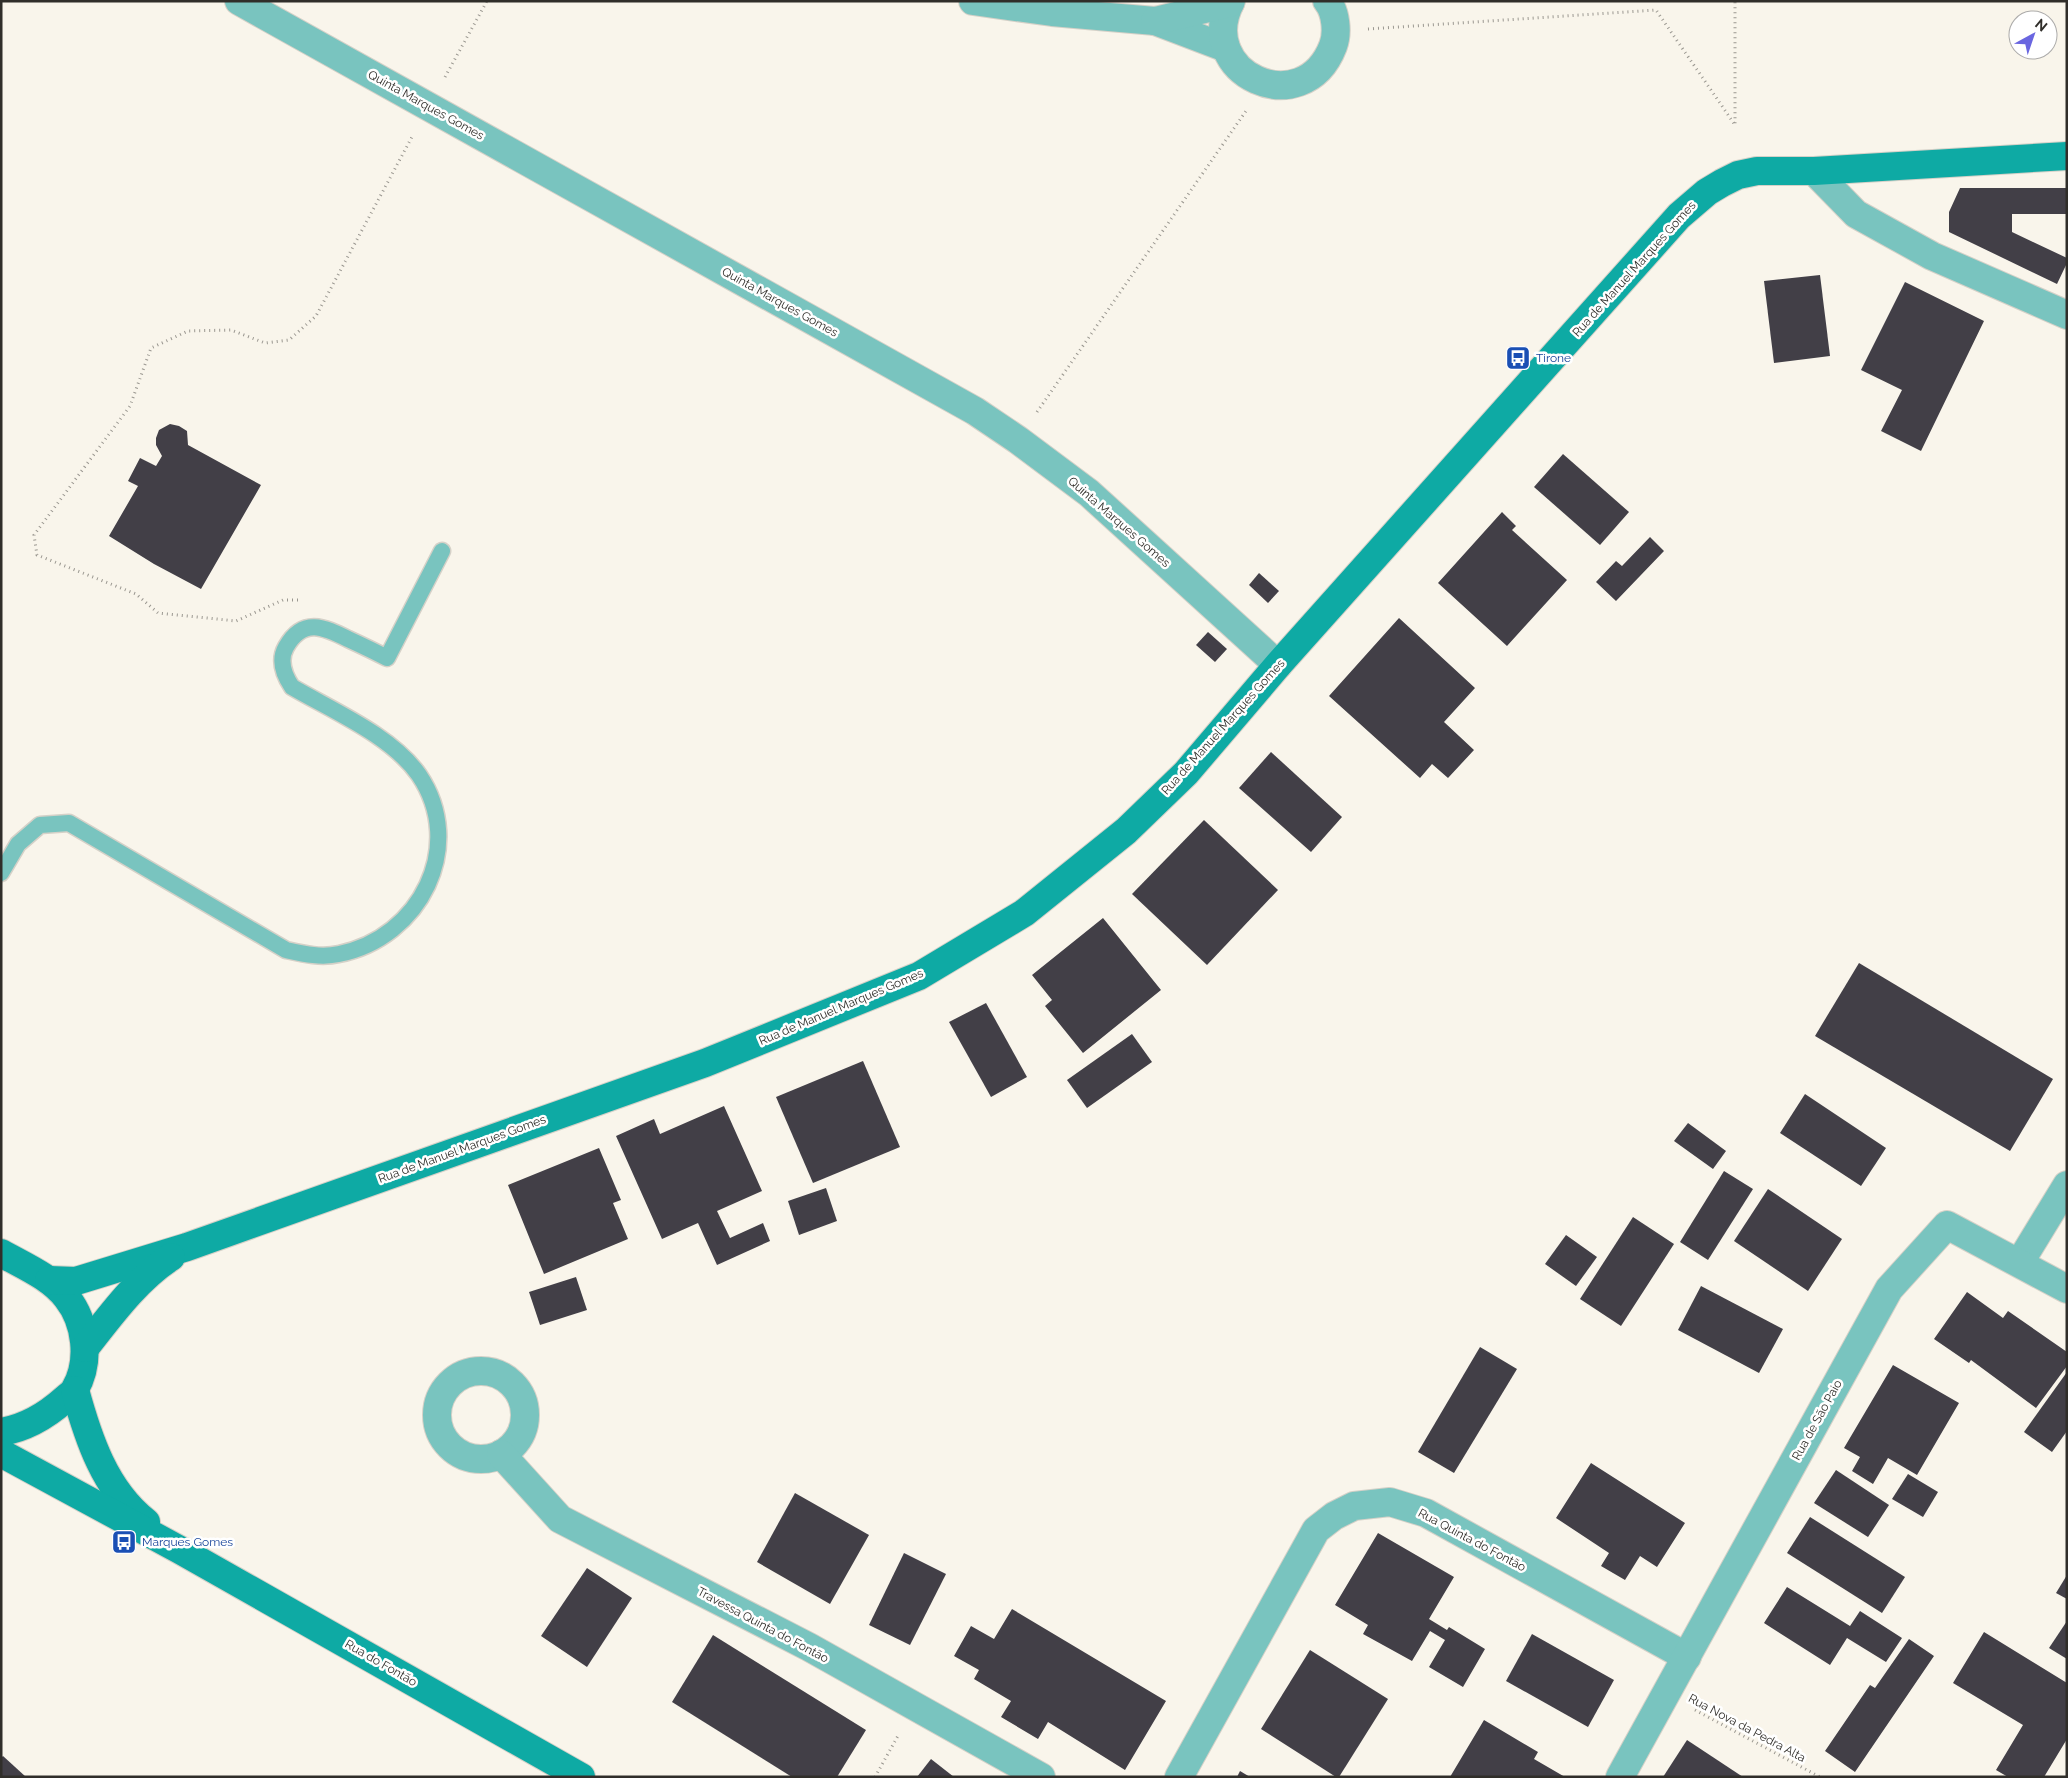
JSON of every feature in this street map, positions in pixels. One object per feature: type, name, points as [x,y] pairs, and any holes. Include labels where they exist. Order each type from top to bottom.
[{"type":"main road","name":"Rua de Manuel Marques Gomes","points":[[187,1247],[705,1063],[919,976],[1024,913],[1126,831],[1186,773],[1278,665],[1693,204],[1722,183],[1738,175],[1772,170],[1814,171],[2067,156]]},
{"type":"main road","points":[[49,1280],[76,1281],[187,1247]]},
{"type":"main road","points":[[85,1348],[140,1282],[156,1267],[187,1247]]},
{"type":"main road","points":[[1,1253],[49,1280],[67,1298],[81,1326],[85,1348],[82,1369],[75,1390],[54,1409],[28,1425],[1,1432]]},
{"type":"main road","name":"Rua do Fontão","points":[[75,1390],[84,1422],[104,1471],[130,1507],[180,1550]]},
{"type":"main road","name":"Rua do Fontão","points":[[1,1452],[180,1550],[581,1777]]},
{"type":"street","name":"Quinta Marques Gomes","points":[[239,1],[975,411],[1018,440],[1112,512],[1278,665]]},
{"type":"street","points":[[974,1],[1052,12],[1155,21],[1226,48]]},
{"type":"street","points":[[1231,2],[1226,11],[1223,30],[1226,48],[1235,64],[1248,77],[1265,84],[1282,86],[1300,82],[1316,72],[1328,59],[1334,42],[1335,24],[1330,5],[1327,1]]},
{"type":"street","points":[[1155,21],[1231,2]]},
{"type":"street","points":[[1814,171],[1856,214],[1932,256],[2067,315]]},
{"type":"street","points":[[2067,1185],[2020,1262],[2067,1289]]},
{"type":"street","name":"Rua de São Paio","points":[[1620,1777],[1889,1289],[1947,1225],[2020,1262]]},
{"type":"street","name":"Travessa Quinta do Fontão","points":[[502,1454],[560,1519],[808,1648],[1041,1777]]},
{"type":"street","name":"Rua Quinta do Fontão","points":[[1179,1777],[1316,1530],[1334,1516],[1354,1506],[1390,1502],[1426,1513],[1687,1657]]},
{"type":"lane","points":[[1,873],[18,844],[40,825],[69,823],[286,950],[312,956],[338,955],[363,948],[386,936],[406,919],[422,898],[432,875],[437,850],[437,825],[431,800],[420,777],[404,756],[384,740],[292,687],[285,676],[282,664],[284,651],[290,639],[300,631],[312,627],[326,627],[387,658],[442,551]]},
{"type":"path","points":[[302,600],[283,600],[236,621],[158,613],[136,594],[37,555],[34,535],[130,406],[151,348],[188,331],[231,330],[265,343],[289,340],[316,316],[428,106],[488,1]]},
{"type":"path","points":[[1335,32],[1656,10],[1735,125],[1735,1]]},
{"type":"path","points":[[1018,440],[1265,84]]},
{"type":"path","name":"Rua Nova da Pedra Alta","points":[[1666,1695],[1820,1777]]},
{"type":"path","points":[[875,1777],[915,1706]]},
{"type":"building","points":[[1960,188],[2067,188],[2067,214],[2012,214],[2012,232],[2067,258],[2067,263],[2057,284],[1949,232],[1949,212]]},
{"type":"building","points":[[1820,275],[1830,356],[1774,363],[1764,281]]},
{"type":"building","points":[[1905,282],[1984,321],[1921,451],[1881,431],[1902,390],[1861,370]]},
{"type":"building","points":[[170,424],[179,426],[187,431],[188,445],[261,485],[201,589],[154,564],[109,536],[138,486],[128,481],[140,458],[156,466],[162,456],[156,445],[156,438],[159,430]]},
{"type":"building","points":[[1563,454],[1629,512],[1600,545],[1534,487]]},
{"type":"building","points":[[1502,512],[1516,526],[1512,530],[1567,580],[1507,646],[1438,583]]},
{"type":"building","points":[[1650,537],[1664,551],[1616,601],[1596,582],[1616,561],[1622,566]]},
{"type":"building","points":[[1259,573],[1279,591],[1268,603],[1249,585]]},
{"type":"building","points":[[1399,618],[1475,688],[1444,722],[1474,750],[1448,778],[1432,764],[1420,778],[1329,696]]},
{"type":"building","points":[[1208,632],[1227,649],[1215,662],[1196,645]]},
{"type":"building","points":[[1271,752],[1342,817],[1311,852],[1239,788]]},
{"type":"building","points":[[1204,820],[1278,890],[1207,965],[1132,894]]},
{"type":"building","points":[[1103,918],[1161,990],[1083,1053],[1045,1006],[1052,1000],[1032,975]]},
{"type":"building","points":[[1859,963],[2053,1079],[2010,1151],[1815,1036]]},
{"type":"building","points":[[986,1003],[1027,1077],[991,1097],[949,1022]]},
{"type":"building","points":[[1132,1034],[1152,1062],[1087,1108],[1067,1080]]},
{"type":"building","points":[[863,1061],[900,1147],[813,1183],[776,1097]]},
{"type":"building","points":[[1805,1094],[1886,1148],[1861,1186],[1780,1133]]},
{"type":"building","points":[[724,1106],[762,1191],[717,1211],[730,1238],[763,1223],[770,1241],[717,1265],[698,1223],[662,1239],[616,1136],[654,1119],[660,1134]]},
{"type":"building","points":[[1688,1123],[1726,1151],[1713,1169],[1674,1141]]},
{"type":"building","points":[[599,1148],[621,1200],[613,1203],[628,1239],[544,1274],[508,1185]]},
{"type":"building","points":[[1724,1171],[1753,1189],[1708,1260],[1680,1242]]},
{"type":"building","points":[[826,1188],[837,1221],[799,1235],[788,1201]]},
{"type":"building","points":[[1768,1189],[1842,1239],[1808,1291],[1734,1241]]},
{"type":"building","points":[[1633,1217],[1674,1244],[1621,1326],[1580,1299]]},
{"type":"building","points":[[1566,1235],[1597,1257],[1576,1286],[1545,1264]]},
{"type":"building","points":[[576,1277],[587,1310],[540,1325],[529,1292]]},
{"type":"building","points":[[1701,1286],[1783,1329],[1759,1373],[1678,1330]]},
{"type":"building","points":[[1967,1292],[2003,1318],[2008,1311],[2067,1352],[2067,1366],[2036,1408],[1971,1360],[1969,1363],[1934,1339]]},
{"type":"building","points":[[1480,1347],[1517,1369],[1454,1473],[1418,1452]]},
{"type":"building","points":[[1893,1365],[1959,1403],[1917,1475],[1888,1458],[1873,1484],[1852,1471],[1860,1457],[1844,1448]]},
{"type":"building","points":[[2067,1372],[2067,1431],[2052,1452],[2024,1432]]},
{"type":"building","points":[[1591,1463],[1685,1523],[1657,1567],[1640,1556],[1625,1580],[1601,1566],[1609,1553],[1556,1518]]},
{"type":"building","points":[[1836,1470],[1889,1505],[1868,1537],[1814,1503]]},
{"type":"building","points":[[1908,1474],[1938,1492],[1923,1517],[1892,1499]]},
{"type":"building","points":[[795,1493],[869,1535],[830,1604],[757,1562]]},
{"type":"building","points":[[1810,1517],[1905,1577],[1882,1613],[1787,1553]]},
{"type":"building","points":[[1378,1533],[1454,1577],[1429,1619],[1447,1630],[1449,1627],[1485,1649],[1463,1687],[1429,1667],[1445,1640],[1430,1631],[1412,1661],[1363,1634],[1368,1625],[1335,1605]]},
{"type":"building","points":[[904,1553],[946,1574],[910,1645],[869,1625]]},
{"type":"building","points":[[587,1568],[632,1598],[587,1667],[541,1636]]},
{"type":"building","points":[[2067,1575],[2067,1599],[2056,1593]]},
{"type":"building","points":[[1787,1587],[1850,1626],[1860,1611],[1902,1638],[1886,1662],[1847,1638],[1830,1665],[1764,1623]]},
{"type":"building","points":[[1012,1609],[1166,1701],[1125,1770],[1048,1722],[1038,1739],[1001,1717],[1011,1701],[974,1679],[979,1670],[954,1656],[971,1626],[994,1639]]},
{"type":"building","points":[[2067,1621],[2067,1659],[2049,1648]]},
{"type":"building","points":[[1984,1632],[2067,1683],[2067,1739],[2044,1777],[2008,1777],[1996,1770],[2023,1725],[1953,1683]]},
{"type":"building","points":[[1532,1634],[1614,1680],[1588,1727],[1506,1681]]},
{"type":"building","points":[[713,1635],[866,1730],[837,1777],[792,1777],[672,1702]]},
{"type":"building","points":[[1909,1639],[1934,1656],[1855,1772],[1825,1751],[1870,1685],[1875,1688]]},
{"type":"building","points":[[1310,1650],[1388,1699],[1339,1777],[1336,1777],[1261,1729]]},
{"type":"building","points":[[1484,1720],[1538,1752],[1534,1759],[1565,1777],[1450,1777]]},
{"type":"building","points":[[1687,1740],[1743,1777],[1663,1777]]},
{"type":"building","points":[[3,1756],[26,1777],[1,1777],[1,1758]]},
{"type":"building","points":[[931,1759],[954,1777],[917,1777]]},
{"type":"building","points":[[1240,1771],[1250,1777],[1237,1777]]},
{"type":"place","name":"Tirone","points":[[1518,358]]},
{"type":"place","name":"Marques Gomes","points":[[124,1542]]}]
